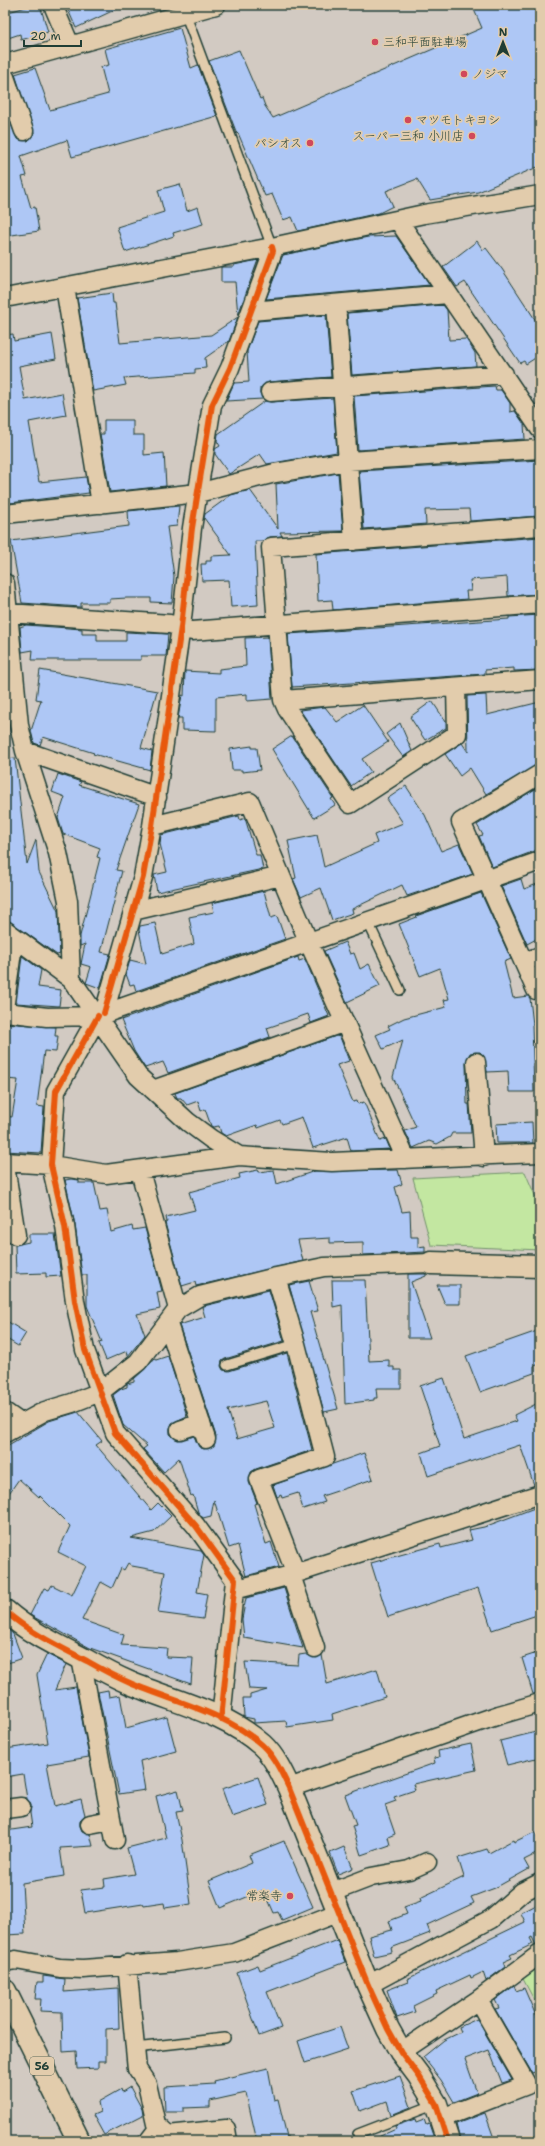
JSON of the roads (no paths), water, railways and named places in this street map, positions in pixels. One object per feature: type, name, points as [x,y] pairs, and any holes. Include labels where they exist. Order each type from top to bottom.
[{"type":"street","points":[[53,5],[70,45]]},
{"type":"street","points":[[5,64],[216,5]]},
{"type":"street","points":[[5,77],[24,131]]},
{"type":"street","points":[[5,298],[272,247],[398,220],[540,195]]},
{"type":"street","points":[[398,220],[540,429]]},
{"type":"street","points":[[221,1718],[235,1580],[196,1526],[115,1433],[85,1350],[75,1301],[65,1226],[51,1164],[56,1091],[101,1015],[143,877],[157,797],[198,493],[212,405],[230,368],[273,251],[272,247]]},
{"type":"street","points":[[65,287],[101,504]]},
{"type":"street","points":[[251,311],[448,294]]},
{"type":"street","points":[[336,304],[354,540]]},
{"type":"street","points":[[270,392],[504,374]]},
{"type":"street","points":[[5,514],[198,493],[275,473],[348,461],[540,449]]},
{"type":"street","points":[[456,687],[457,734],[350,804],[286,709],[283,700],[271,547],[540,526]]},
{"type":"street","points":[[5,583],[8,613],[10,691],[25,751],[58,853],[68,901],[71,979]]},
{"type":"street","points":[[8,613],[170,624],[192,631],[540,604]]},
{"type":"street","points":[[283,700],[540,680]]},
{"type":"street","points":[[25,751],[157,797]]},
{"type":"street","points":[[536,990],[532,959],[486,880],[461,822],[540,774]]},
{"type":"street","points":[[152,826],[250,802],[309,942],[406,1159]]},
{"type":"street","points":[[5,1012],[48,1017],[101,1015],[540,862]]},
{"type":"street","points":[[133,911],[281,876]]},
{"type":"street","points":[[9,934],[71,979],[101,1015],[138,1076],[188,1122],[211,1139],[239,1156]]},
{"type":"street","points":[[5,1002],[9,934]]},
{"type":"street","points":[[154,1090],[345,1022]]},
{"type":"street","points":[[476,1062],[484,1157]]},
{"type":"street","points":[[5,1162],[51,1164],[106,1174],[140,1171],[239,1156],[332,1162],[484,1157],[540,1153]]},
{"type":"street","points":[[5,1166],[16,1235]]},
{"type":"street","points":[[140,1171],[173,1316],[203,1431],[180,1430]]},
{"type":"street","points":[[5,1434],[45,1411],[72,1403],[100,1392],[138,1362],[173,1316],[200,1296],[324,1267],[430,1263],[540,1266]]},
{"type":"street","points":[[276,1277],[296,1344],[325,1457],[260,1479],[293,1575],[315,1648]]},
{"type":"street","points":[[5,1412],[22,1424]]},
{"type":"street","points":[[234,1590],[293,1575],[540,1494]]},
{"type":"street","points":[[5,1611],[37,1635],[81,1658],[130,1683],[221,1718],[244,1731],[263,1745],[278,1765],[289,1788],[368,1984],[401,2052],[419,2076],[439,2111],[448,2141]]},
{"type":"street","points":[[81,1658],[115,1840]]},
{"type":"street","points":[[289,1788],[498,1715],[540,1703]]},
{"type":"street","points":[[90,1824],[111,1820]]},
{"type":"street","points":[[332,1892],[371,1877],[409,1870],[427,1862]]},
{"type":"street","points":[[368,1984],[491,1919],[522,1892],[540,1883]]},
{"type":"street","points":[[5,1962],[16,1960],[60,1968],[83,1969],[127,1964],[177,1962],[234,1953],[340,1912]]},
{"type":"street","points":[[401,2052],[478,2000],[540,1954]]},
{"type":"street","points":[[127,1964],[137,2069],[147,2084],[156,2124],[168,2135],[226,2129],[228,2141]]},
{"type":"street","name":"56","points":[[5,1990],[79,2141]]},
{"type":"street","points":[[439,2111],[527,2085],[478,2000]]},
{"type":"lane","points":[[186,13],[272,247]]},
{"type":"lane","points":[[368,922],[400,990]]},
{"type":"lane","points":[[227,1365],[296,1344]]},
{"type":"lane","points":[[135,2048],[225,2038]]},
{"type":"lane","points":[[358,2134],[439,2111]]},
{"type":"lane","points":[[143,2141],[156,2124]]},
{"type":"place","name":"三和平面駐車場","points":[[375,42]]},
{"type":"place","name":"ノジマ","points":[[464,74]]},
{"type":"place","name":"マツモトキヨシ","points":[[408,120]]},
{"type":"place","name":"スーパー三和 小川店","points":[[472,136]]},
{"type":"place","name":"パシオス","points":[[310,143]]},
{"type":"place","name":"常楽寺","points":[[290,1896]]}]
